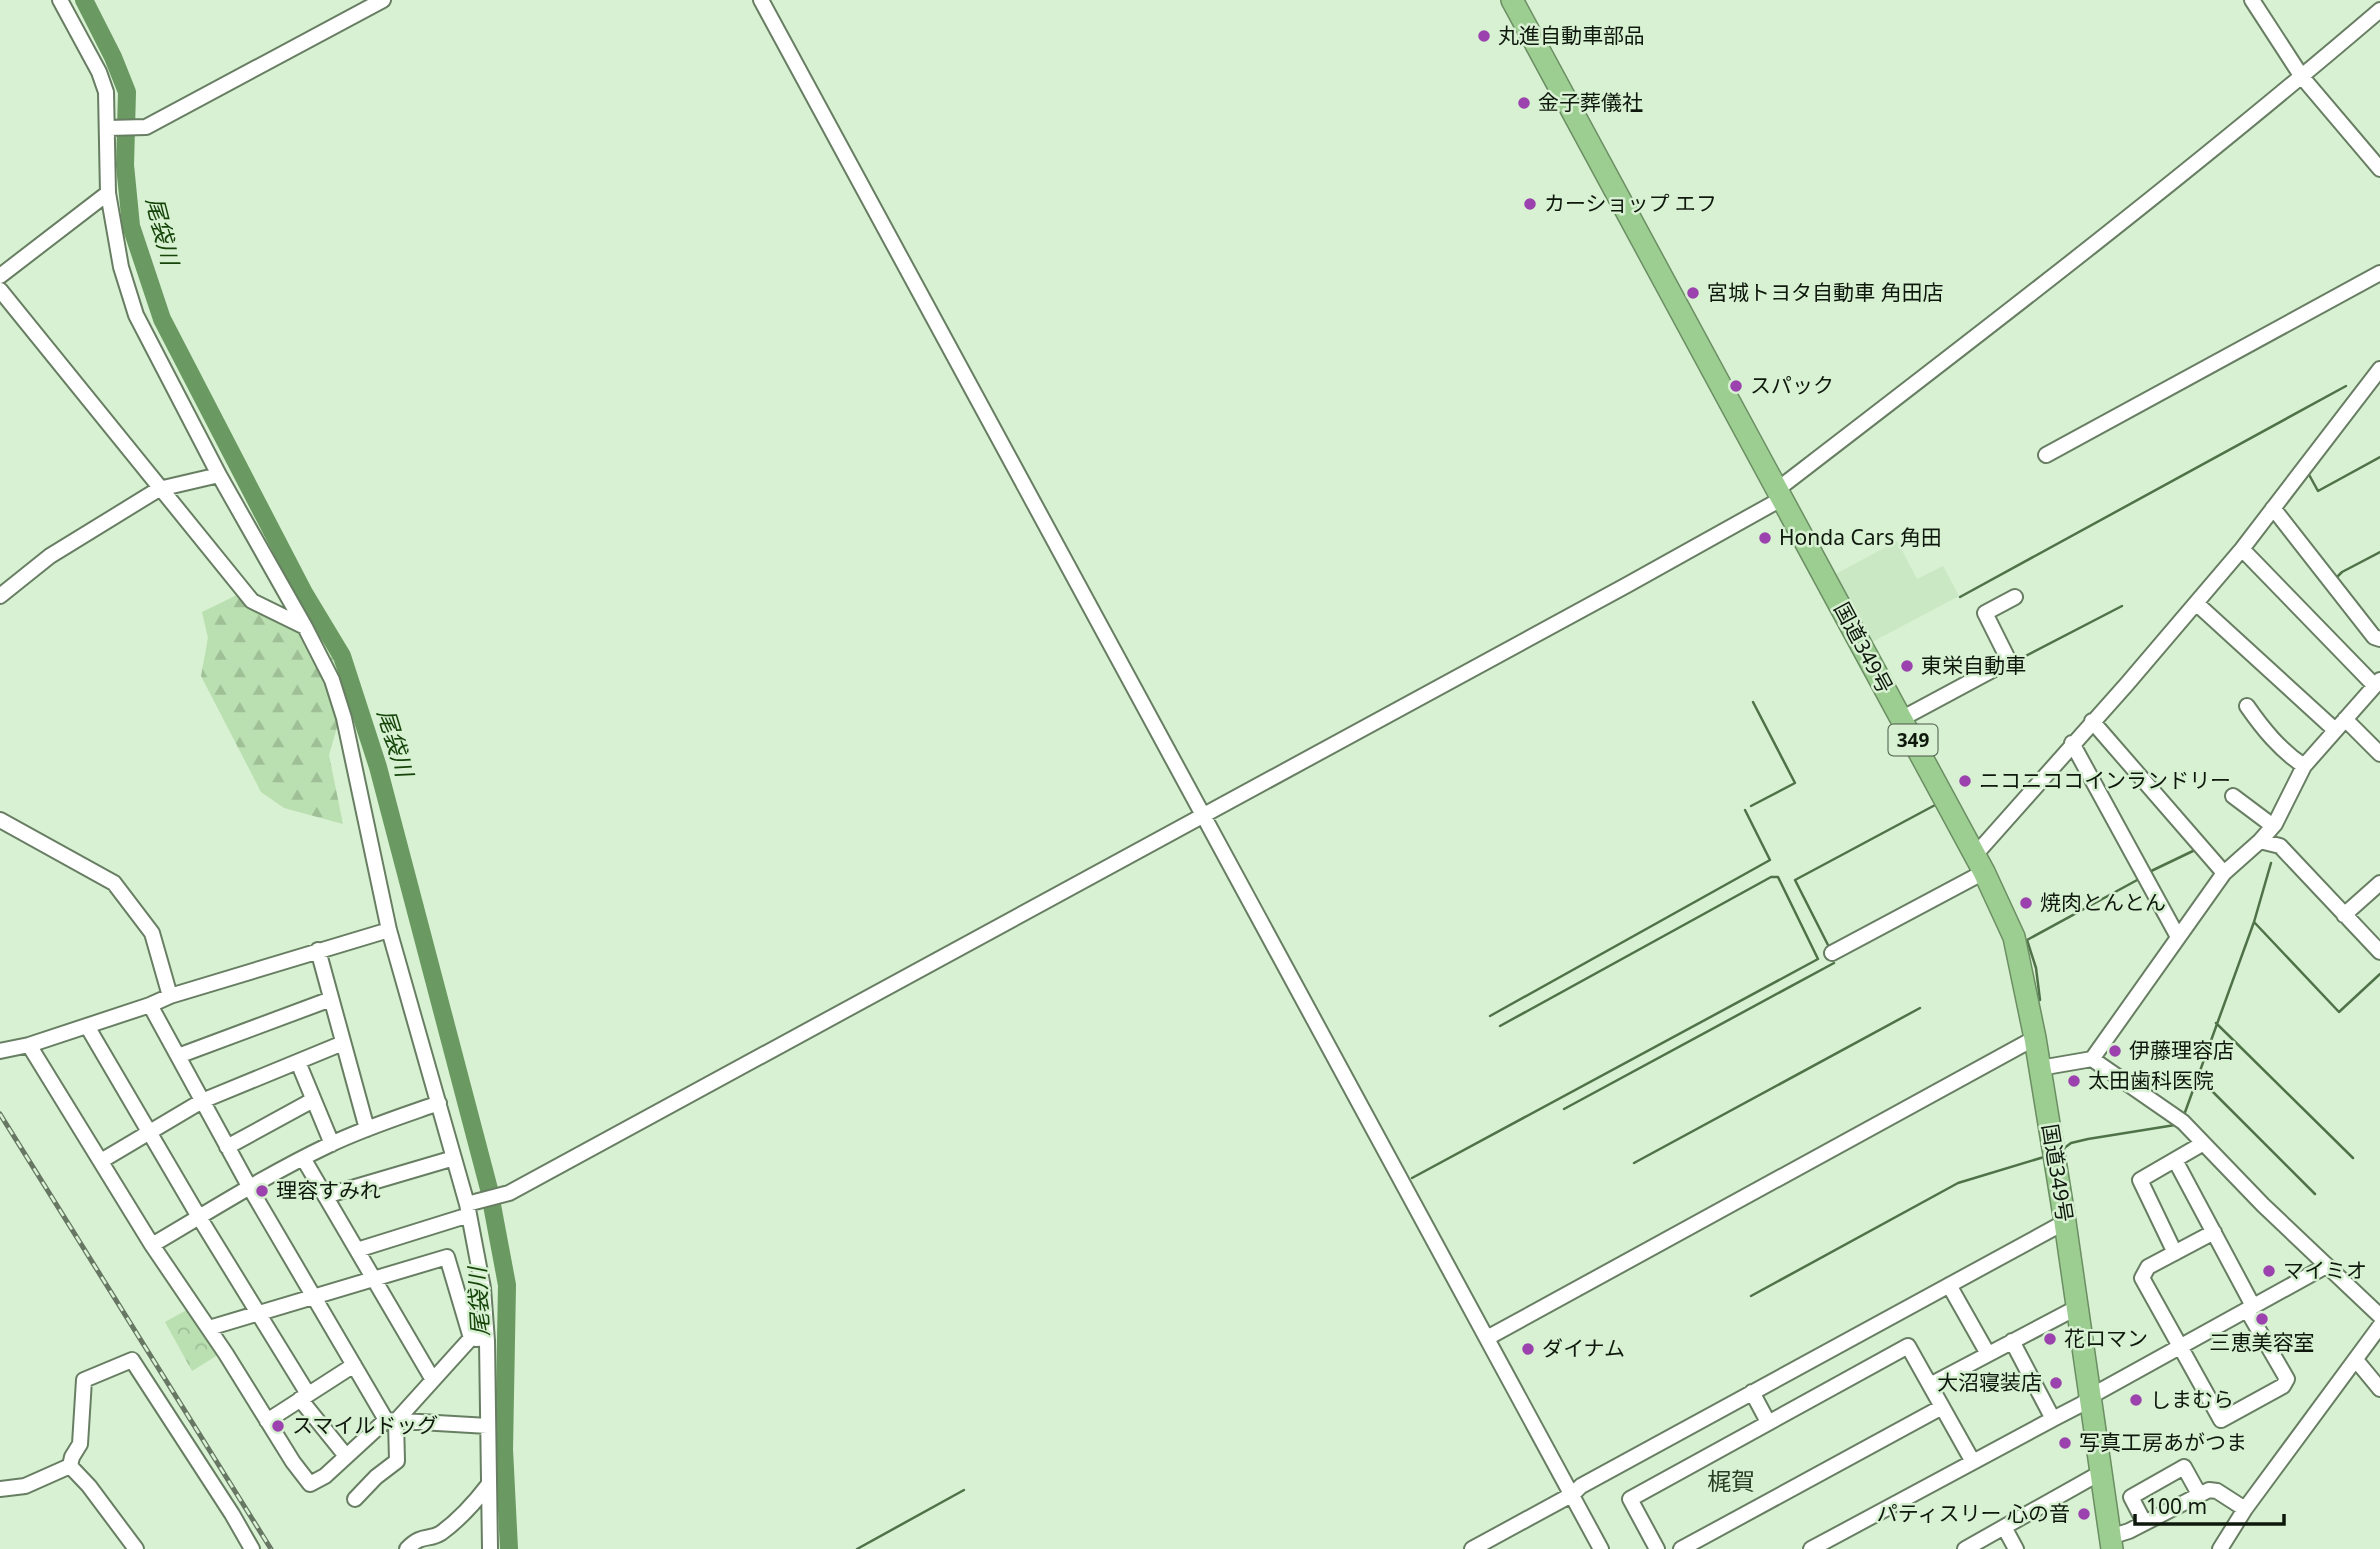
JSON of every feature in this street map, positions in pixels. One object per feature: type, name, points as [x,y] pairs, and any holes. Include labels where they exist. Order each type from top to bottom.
[{"type":"highway","name":"国道349号","points":[[1512,0],[1980,864],[2014,937],[2035,1038],[2065,1222],[2111,1543]]},
{"type":"street","points":[[60,0],[99,72],[106,92],[111,128],[108,193],[121,267],[136,315],[219,475],[305,627],[332,680],[344,718],[350,756],[390,930],[454,1158],[471,1207],[483,1289],[487,1340],[490,1549]]},
{"type":"street","points":[[111,128],[146,127],[383,0]]},
{"type":"street","points":[[761,0],[1601,1549]]},
{"type":"street","points":[[2252,0],[2302,77],[2380,169]]},
{"type":"street","points":[[357,1250],[509,1193],[1203,816],[1781,494],[2302,77],[2380,10]]},
{"type":"street","points":[[0,276],[108,193]]},
{"type":"street","points":[[2046,455],[2380,273]]},
{"type":"street","points":[[0,290],[159,489],[253,601],[305,627]]},
{"type":"street","points":[[1832,953],[1980,864],[2072,743],[2242,549],[2380,369]]},
{"type":"street","points":[[0,596],[50,556],[159,489],[219,475]]},
{"type":"street","points":[[2273,508],[2378,640]]},
{"type":"street","points":[[2092,1059],[2224,873],[2273,826],[2304,766],[2377,683],[2242,549]]},
{"type":"street","points":[[1901,719],[2009,661],[1985,613],[2015,597]]},
{"type":"street","points":[[2196,603],[2340,724],[2380,754]]},
{"type":"street","points":[[2247,706],[2267,735],[2291,758],[2304,766]]},
{"type":"street","points":[[2092,721],[2224,873]]},
{"type":"street","points":[[2072,743],[2178,937]]},
{"type":"street","points":[[2233,796],[2273,826]]},
{"type":"street","points":[[0,820],[114,883],[152,933],[170,996]]},
{"type":"street","points":[[2260,841],[2280,846],[2380,952]]},
{"type":"street","points":[[2344,915],[2380,883]]},
{"type":"street","points":[[0,1051],[29,1045],[170,996],[390,930]]},
{"type":"street","points":[[318,950],[367,1129]]},
{"type":"street","points":[[178,1056],[331,999]]},
{"type":"street","points":[[150,1005],[250,1188],[354,1365],[391,1420],[397,1461],[376,1477],[355,1499]]},
{"type":"street","points":[[87,1026],[258,1313],[304,1396],[346,1456]]},
{"type":"street","points":[[1487,1338],[2035,1038]]},
{"type":"street","points":[[101,1161],[202,1101],[343,1043]]},
{"type":"street","points":[[29,1045],[152,1245],[310,1484],[325,1476],[391,1420],[433,1380],[471,1338]]},
{"type":"street","points":[[2040,1068],[2092,1059],[2183,1122],[2202,1144],[2380,1316]]},
{"type":"street","points":[[298,1062],[332,1144]]},
{"type":"street","points":[[228,1147],[313,1100]]},
{"type":"street","points":[[152,1245],[303,1158],[367,1129],[439,1103]]},
{"type":"street","points":[[2175,1253],[2140,1180],[2202,1144]]},
{"type":"street","points":[[303,1158],[433,1380]]},
{"type":"street","points":[[325,1196],[454,1158]]},
{"type":"street","points":[[2175,1160],[2214,1232],[2287,1379],[2283,1386],[2221,1420],[2142,1278],[2148,1268],[2214,1232]]},
{"type":"street","points":[[1472,1549],[1573,1494],[1581,1486],[2065,1222]]},
{"type":"street","points":[[209,1328],[447,1257],[471,1338]]},
{"type":"street","points":[[1811,1549],[1833,1544],[1973,1462],[2082,1404],[2091,1396],[2326,1266]]},
{"type":"street","points":[[1949,1285],[1988,1354]]},
{"type":"street","points":[[1930,1385],[2076,1308]]},
{"type":"street","points":[[2220,1549],[2245,1509],[2380,1326]]},
{"type":"street","points":[[471,1338],[487,1340]]},
{"type":"street","points":[[2012,1341],[2053,1419]]},
{"type":"street","points":[[1657,1549],[1630,1499],[1908,1346],[1973,1462]]},
{"type":"street","points":[[70,1466],[80,1444],[84,1380],[132,1360],[252,1549]]},
{"type":"street","points":[[2356,1360],[2380,1389]]},
{"type":"street","points":[[267,1420],[354,1365]]},
{"type":"street","points":[[1752,1392],[1768,1422]]},
{"type":"street","points":[[1681,1549],[1942,1407]]},
{"type":"street","points":[[391,1420],[488,1426]]},
{"type":"street","points":[[0,1489],[24,1486],[70,1466]]},
{"type":"street","points":[[70,1466],[89,1486],[127,1546]]},
{"type":"street","points":[[2144,1522],[2131,1497],[2184,1467],[2199,1494]]},
{"type":"street","points":[[1965,1549],[2101,1473]]},
{"type":"street","points":[[407,1549],[417,1539],[439,1535],[489,1484]]},
{"type":"street","points":[[2111,1543],[2144,1522],[2209,1490],[2217,1490],[2245,1509]]},
{"type":"street","points":[[2004,1527],[2016,1549]]},
{"type":"shaded area","points":[[1897,541],[1917,579],[1943,566],[1959,596],[1872,642],[1836,574]]},
{"type":"green space","points":[[239,594],[305,613],[330,631],[348,657],[358,679],[354,701],[338,724],[329,755],[343,824],[284,808],[261,792],[201,676],[208,638],[202,612]]},
{"type":"green space","points":[[192,1307],[221,1353],[192,1371],[165,1322]]},
{"type":"waterway","name":"尾袋川","points":[[84,0],[113,57],[127,92],[125,165],[131,226],[162,319],[304,593],[342,656],[378,767],[489,1189],[507,1285],[504,1449],[509,1549]]},
{"type":"waterway","points":[[1960,597],[2346,386]]},
{"type":"waterway","points":[[2307,471],[2318,491],[2380,457]]},
{"type":"waterway","points":[[2335,579],[2342,572],[2380,552]]},
{"type":"waterway","points":[[2014,662],[2122,606]]},
{"type":"waterway","points":[[1751,806],[1795,783],[1753,702]]},
{"type":"waterway","points":[[1829,947],[1795,880],[1937,804]]},
{"type":"waterway","points":[[1490,1016],[1770,860],[1745,810]]},
{"type":"waterway","points":[[2147,873],[2195,850]]},
{"type":"waterway","points":[[2184,1115],[2254,922],[2271,863]]},
{"type":"waterway","points":[[1412,1178],[1818,959],[1778,877],[1771,877],[1500,1026]]},
{"type":"waterway","points":[[2040,1000],[2036,968],[2027,940],[2139,879]]},
{"type":"waterway","points":[[2254,922],[2339,1012],[2380,974]]},
{"type":"waterway","points":[[1564,1109],[1834,963]]},
{"type":"waterway","points":[[1634,1163],[1920,1008]]},
{"type":"waterway","points":[[2216,1023],[2353,1158]]},
{"type":"waterway","points":[[2197,1076],[2315,1194]]},
{"type":"waterway","points":[[2063,1149],[2071,1143],[2088,1139],[2175,1125]]},
{"type":"waterway","points":[[1751,1296],[1958,1183],[2044,1157]]},
{"type":"waterway","points":[[857,1549],[964,1490]]},
{"type":"railway","points":[[0,1114],[271,1549]]},
{"type":"place","name":"丸進自動車部品","points":[[1484,36]]},
{"type":"place","name":"金子葬儀社","points":[[1524,103]]},
{"type":"place","name":"カーショップ エフ","points":[[1530,204]]},
{"type":"place","name":"宮城トヨタ自動車 角田店","points":[[1693,293]]},
{"type":"place","name":"スパック","points":[[1736,386]]},
{"type":"place","name":"Honda Cars 角田","points":[[1765,538]]},
{"type":"place","name":"東栄自動車","points":[[1907,666]]},
{"type":"place","name":"ニコニココインランドリー","points":[[1965,781]]},
{"type":"place","name":"焼肉とんとん","points":[[2026,903]]},
{"type":"place","name":"伊藤理容店","points":[[2115,1051]]},
{"type":"place","name":"太田歯科医院","points":[[2074,1081]]},
{"type":"place","name":"理容すみれ","points":[[262,1191]]},
{"type":"place","name":"マイミオ","points":[[2269,1271]]},
{"type":"place","name":"三恵美容室","points":[[2262,1319]]},
{"type":"place","name":"花ロマン","points":[[2050,1339]]},
{"type":"place","name":"ダイナム","points":[[1528,1349]]},
{"type":"place","name":"大沼寝装店","points":[[2056,1383]]},
{"type":"place","name":"しまむら","points":[[2136,1400]]},
{"type":"place","name":"スマイルドッグ","points":[[278,1426]]},
{"type":"place","name":"写真工房あがつま","points":[[2065,1443]]},
{"type":"place","name":"パティスリー 心の音","points":[[2084,1514]]},
{"type":"district","name":"梶賀","points":[[1731,1482]]}]
